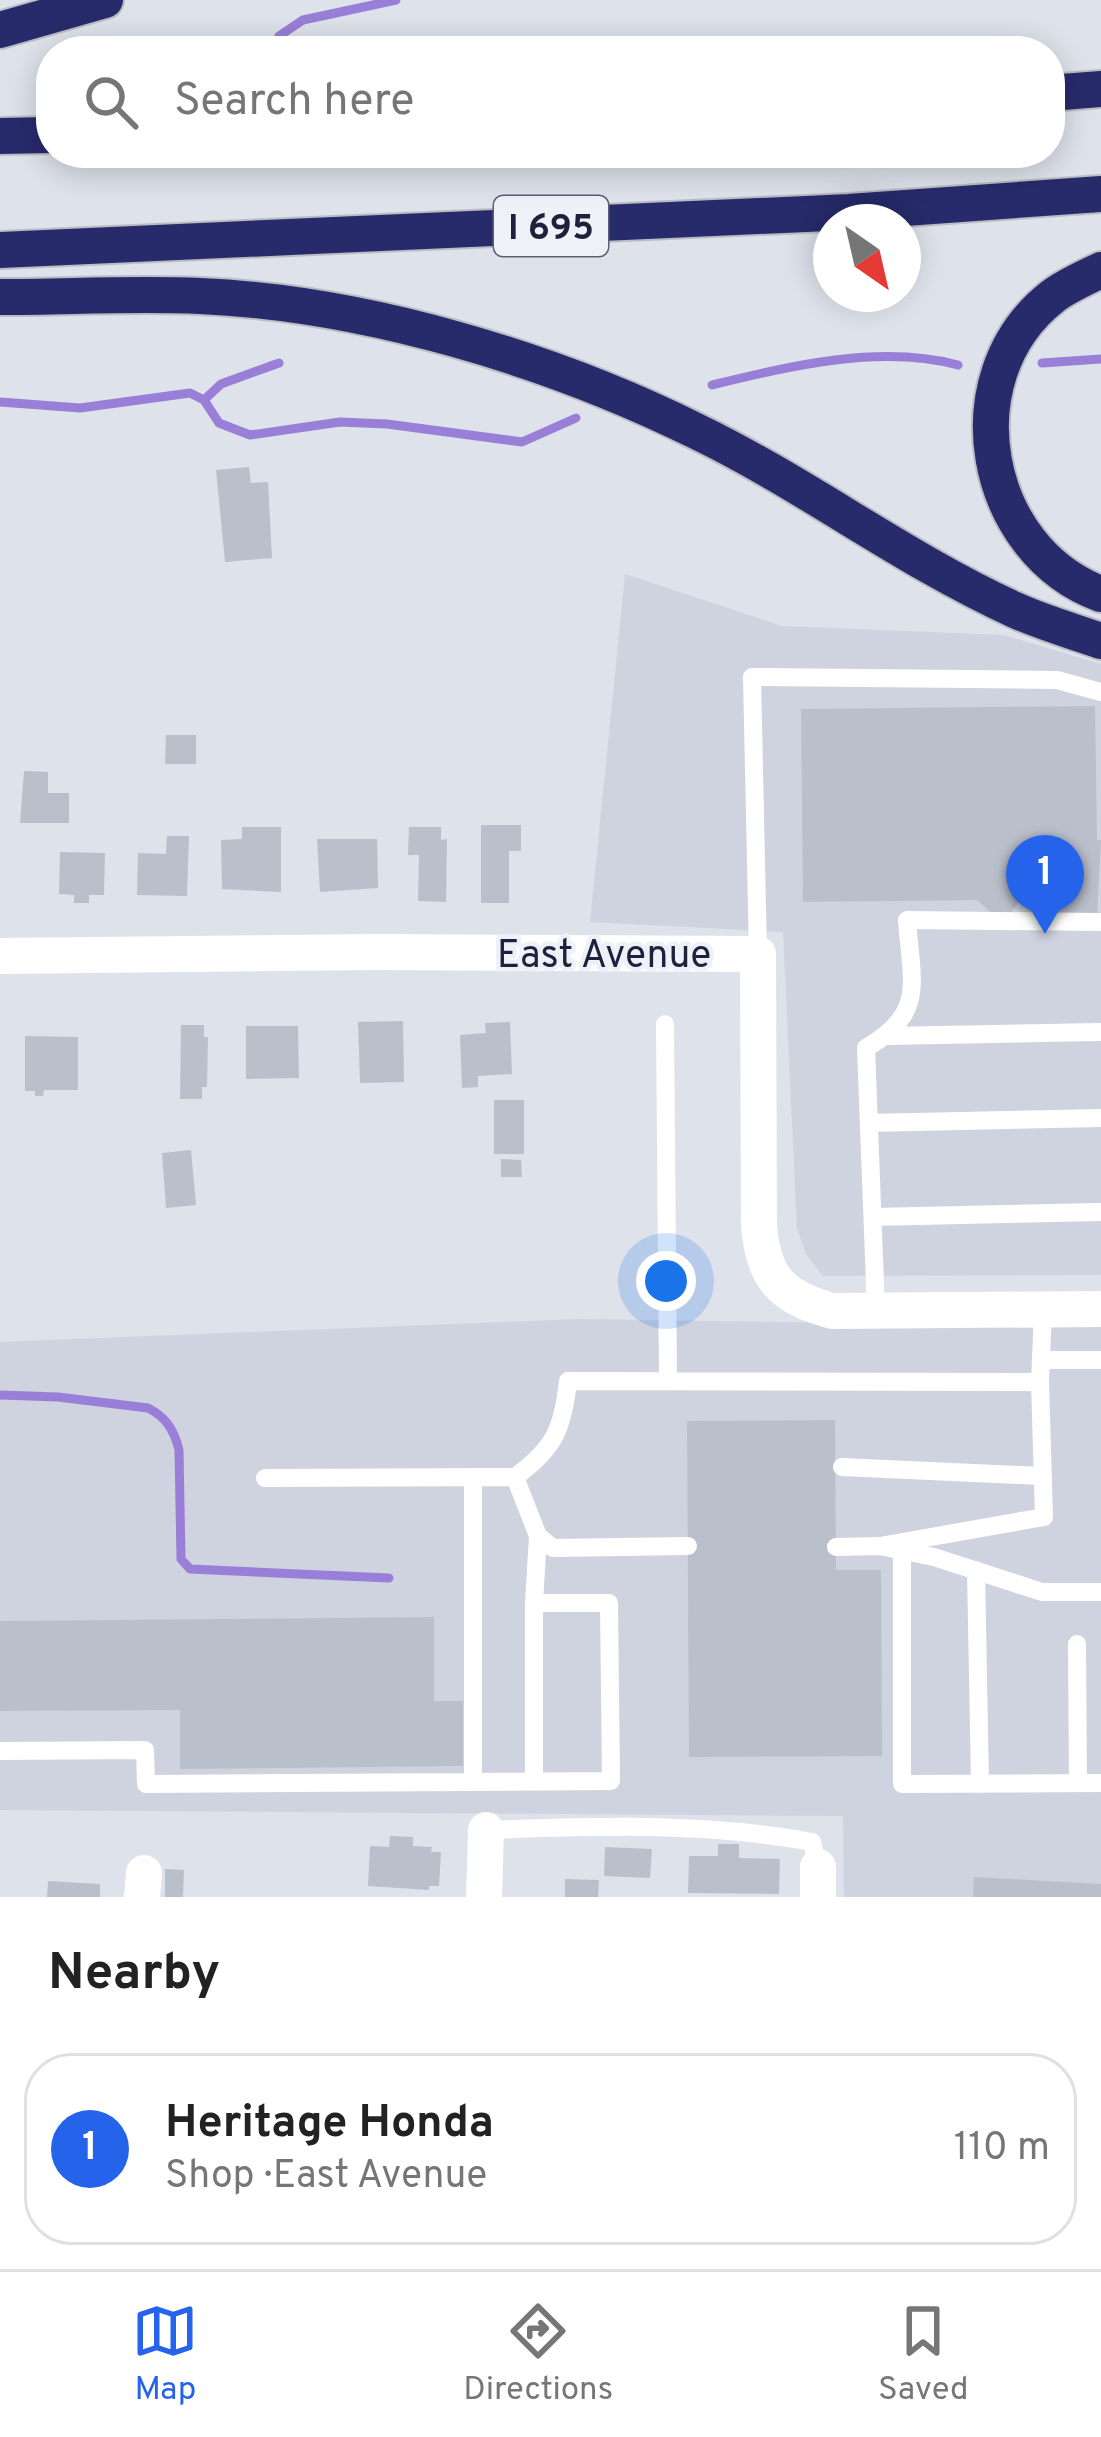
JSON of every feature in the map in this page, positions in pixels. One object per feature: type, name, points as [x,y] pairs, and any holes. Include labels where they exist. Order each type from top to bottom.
[{"type":"highway","points":[[0,30],[105,0]]},
{"type":"highway","points":[[1065,92],[1101,89]]},
{"type":"highway","points":[[0,136],[36,135]]},
{"type":"highway","name":"I 695","points":[[0,250],[826,213],[1101,194]]},
{"type":"highway","points":[[1101,270],[1054,295],[1014,341],[1000,368],[988,428],[994,469],[1012,518],[1055,570],[1101,594]]},
{"type":"highway","points":[[0,297],[241,299],[412,330],[508,357],[695,430],[1017,611],[1101,641]]},
{"type":"street","name":"East Avenue","points":[[0,956],[758,954],[761,1256],[777,1283],[798,1302],[832,1312],[1101,1309]]},
{"type":"street","points":[[484,1897],[486,1830]]},
{"type":"lane","points":[[758,954],[752,677],[1057,680],[1101,692]]},
{"type":"lane","points":[[876,1311],[866,1048],[887,1036],[910,1005],[907,920],[1101,922]]},
{"type":"lane","points":[[665,1024],[668,1381]]},
{"type":"lane","points":[[887,1036],[1101,1032]]},
{"type":"lane","points":[[869,1123],[1101,1118]]},
{"type":"lane","points":[[873,1217],[1101,1212]]},
{"type":"lane","points":[[836,1546],[880,1546],[1044,1517],[1043,1310]]},
{"type":"lane","points":[[1042,1360],[1101,1360]]},
{"type":"lane","points":[[265,1478],[515,1477],[542,1457],[564,1420],[568,1381],[1040,1382]]},
{"type":"lane","points":[[842,1467],[1042,1476]]},
{"type":"lane","points":[[472,1477],[473,1781]]},
{"type":"lane","points":[[515,1477],[538,1536],[534,1781]]},
{"type":"lane","points":[[538,1536],[554,1548],[688,1546]]},
{"type":"lane","points":[[880,1546],[1042,1592],[1101,1592]]},
{"type":"lane","points":[[902,1551],[902,1784],[1101,1783]]},
{"type":"lane","points":[[976,1570],[980,1784]]},
{"type":"lane","points":[[0,1750],[145,1750],[146,1784],[611,1781],[609,1604],[534,1603]]},
{"type":"lane","points":[[1077,1644],[1078,1784]]},
{"type":"lane","points":[[486,1830],[602,1826],[753,1831],[812,1842],[818,1882]]},
{"type":"shaded area","points":[[625,574],[782,626],[1004,635],[1101,664],[1101,1275],[823,1276],[806,1254],[797,1229],[783,932],[590,922]]},
{"type":"shaded area","points":[[580,1319],[1101,1327],[1101,1897],[844,1897],[843,1816],[0,1810],[0,1342]]},
{"type":"building","points":[[249,467],[251,483],[268,482],[272,558],[225,562],[216,470]]},
{"type":"building","points":[[1095,706],[1097,840],[1101,840],[1097,916],[1029,916],[1029,900],[1021,900],[1010,914],[995,916],[977,900],[803,902],[801,709]]},
{"type":"building","points":[[166,735],[196,735],[196,764],[165,764]]},
{"type":"building","points":[[24,771],[48,772],[48,793],[69,793],[69,823],[20,823]]},
{"type":"building","points":[[481,825],[521,825],[521,851],[509,851],[509,903],[481,903]]},
{"type":"building","points":[[242,827],[281,827],[281,892],[222,889],[221,840],[242,839]]},
{"type":"building","points":[[409,827],[441,827],[441,840],[447,839],[446,902],[418,901],[419,855],[408,855]]},
{"type":"building","points":[[167,836],[189,836],[187,896],[137,895],[138,853],[166,854]]},
{"type":"building","points":[[317,839],[377,839],[378,888],[320,892]]},
{"type":"building","points":[[60,852],[105,853],[104,895],[89,895],[89,903],[74,903],[74,895],[59,894]]},
{"type":"building","points":[[403,1021],[404,1082],[360,1083],[358,1022]]},
{"type":"building","points":[[510,1022],[512,1074],[478,1076],[478,1087],[462,1088],[460,1035],[486,1033],[485,1023]]},
{"type":"building","points":[[181,1025],[204,1025],[204,1037],[208,1037],[207,1087],[202,1087],[202,1099],[180,1099]]},
{"type":"building","points":[[246,1026],[298,1026],[299,1078],[246,1079]]},
{"type":"building","points":[[25,1036],[78,1037],[78,1090],[44,1090],[43,1096],[25,1091]]},
{"type":"building","points":[[494,1100],[524,1100],[524,1154],[494,1154]]},
{"type":"building","points":[[191,1150],[196,1205],[166,1208],[162,1153]]},
{"type":"building","points":[[501,1159],[521,1160],[522,1177],[501,1177]]},
{"type":"building","points":[[835,1420],[836,1570],[881,1570],[882,1756],[689,1757],[687,1421]]},
{"type":"building","points":[[434,1617],[434,1701],[463,1701],[463,1766],[180,1769],[180,1710],[0,1711],[0,1621]]},
{"type":"building","points":[[390,1836],[413,1837],[413,1846],[441,1852],[439,1886],[429,1886],[429,1890],[368,1886],[370,1846],[389,1847]]},
{"type":"building","points":[[718,1844],[739,1844],[739,1858],[780,1859],[779,1894],[688,1893],[689,1856],[718,1856]]},
{"type":"building","points":[[605,1847],[652,1849],[650,1878],[604,1876]]},
{"type":"building","points":[[165,1869],[184,1870],[183,1897],[165,1897]]},
{"type":"building","points":[[974,1877],[1101,1884],[1101,1897],[973,1897]]},
{"type":"building","points":[[565,1879],[599,1880],[598,1897],[565,1897]]},
{"type":"building","points":[[48,1881],[100,1884],[100,1897],[47,1897]]},
{"type":"waterway","points":[[279,36],[303,20],[396,0]]},
{"type":"waterway","points":[[712,385],[866,357],[958,365]]},
{"type":"waterway","points":[[1042,363],[1101,359]]},
{"type":"waterway","points":[[204,400],[221,384],[279,363]]},
{"type":"waterway","points":[[0,402],[80,408],[190,393],[204,400],[219,423],[250,435],[340,422],[522,442],[576,418]]},
{"type":"waterway","points":[[0,1395],[148,1408],[160,1416],[172,1430],[179,1450],[181,1559],[190,1569],[389,1578]]},
{"type":"place","name":"Heritage Honda","points":[[1045,934]]}]
